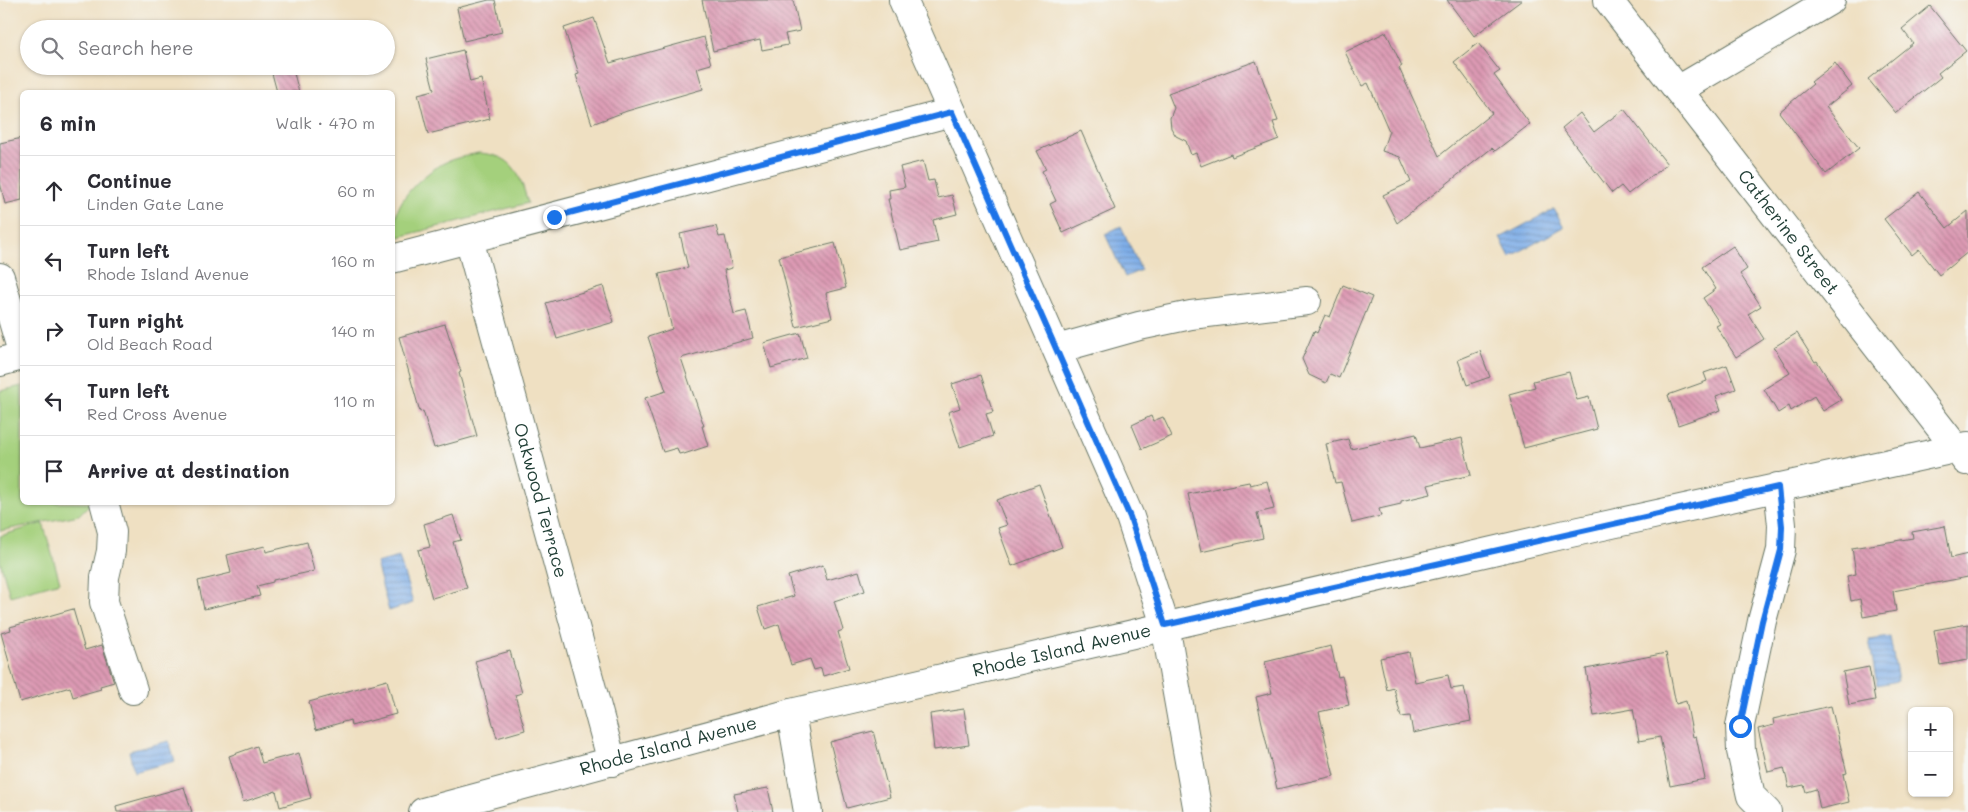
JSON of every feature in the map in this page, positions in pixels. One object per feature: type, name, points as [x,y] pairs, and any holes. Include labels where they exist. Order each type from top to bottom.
[{"type":"street","points":[[903,0],[1130,517],[1165,625],[1198,812]]},
{"type":"street","name":"Catherine Street","points":[[1608,0],[1965,453]]},
{"type":"street","points":[[1678,90],[1831,0]]},
{"type":"street","points":[[395,258],[952,112]]},
{"type":"street","name":"Oakwood Terrace","points":[[469,239],[612,762]]},
{"type":"street","points":[[0,277],[20,345]]},
{"type":"street","points":[[1056,349],[1138,326],[1191,314],[1307,301]]},
{"type":"street","points":[[0,362],[20,357]]},
{"type":"street","name":"Rhode Island Avenue","points":[[423,812],[790,713],[1165,625],[1778,487],[1965,453]]},
{"type":"street","points":[[1759,804],[1741,752],[1740,726],[1762,621],[1781,550],[1782,526],[1778,487]]},
{"type":"street","points":[[105,505],[112,532],[111,552],[105,577],[104,602],[134,690]]},
{"type":"street","points":[[790,713],[808,812]]},
{"type":"green space","points":[[478,153],[500,157],[513,167],[518,174],[528,203],[399,237],[396,216],[400,205],[414,185],[442,164]]},
{"type":"green space","points":[[20,386],[20,505],[89,505],[79,515],[0,531],[0,391]]},
{"type":"green space","points":[[43,523],[60,582],[10,596],[0,561],[0,536]]},
{"type":"water","points":[[1554,209],[1564,227],[1510,257],[1500,238]]},
{"type":"water","points":[[1121,226],[1141,270],[1125,277],[1105,234]]},
{"type":"water","points":[[399,557],[413,603],[389,611],[376,563]]},
{"type":"water","points":[[1890,637],[1898,681],[1877,685],[1869,640]]},
{"type":"water","points":[[169,741],[175,761],[134,772],[129,751]]},
{"type":"building","points":[[495,0],[502,32],[464,41],[457,8]]},
{"type":"building","points":[[702,0],[793,0],[800,31],[785,34],[788,45],[762,50],[760,40],[713,51]]},
{"type":"building","points":[[1447,0],[1522,0],[1474,36]]},
{"type":"building","points":[[1930,6],[1966,51],[1938,73],[1941,77],[1896,113],[1868,79],[1913,43],[1902,29]]},
{"type":"building","points":[[594,18],[610,63],[704,37],[711,64],[697,68],[703,89],[627,111],[592,124],[576,75],[579,74],[564,28]]},
{"type":"building","points":[[1386,32],[1402,66],[1399,68],[1439,156],[1492,113],[1454,62],[1478,43],[1500,71],[1494,75],[1530,124],[1495,151],[1492,148],[1397,223],[1383,195],[1411,182],[1400,157],[1382,151],[1389,131],[1368,83],[1362,86],[1345,52]]},
{"type":"building","points":[[463,50],[470,82],[481,79],[490,119],[428,134],[418,94],[434,90],[426,59]]},
{"type":"building","points":[[1256,61],[1278,121],[1273,122],[1279,139],[1232,157],[1231,154],[1201,166],[1196,153],[1191,155],[1186,141],[1176,136],[1171,128],[1170,118],[1174,108],[1168,93]]},
{"type":"building","points":[[1835,63],[1852,86],[1826,107],[1859,148],[1826,174],[1779,112],[1813,84],[1811,82]]},
{"type":"building","points":[[272,75],[294,75],[298,90],[276,90]]},
{"type":"building","points":[[1624,109],[1667,164],[1628,194],[1621,186],[1612,193],[1562,128],[1580,113],[1594,132]]},
{"type":"building","points":[[1081,131],[1115,209],[1063,233],[1050,204],[1056,201],[1042,171],[1046,169],[1037,151]]},
{"type":"building","points":[[20,138],[20,200],[5,204],[0,182],[0,143]]},
{"type":"building","points":[[923,161],[928,181],[934,180],[938,198],[952,195],[957,214],[933,220],[938,242],[900,250],[888,199],[890,199],[889,190],[905,187],[900,167]]},
{"type":"building","points":[[1919,192],[1947,228],[1968,211],[1968,252],[1939,275],[1919,249],[1912,255],[1884,219]]},
{"type":"building","points":[[716,226],[719,237],[725,236],[732,268],[724,270],[734,314],[746,311],[753,338],[681,358],[704,426],[702,426],[708,446],[684,454],[679,454],[677,448],[663,452],[645,398],[666,391],[648,337],[672,329],[659,274],[688,268],[680,234]]},
{"type":"building","points":[[835,243],[846,288],[826,293],[832,318],[796,327],[779,257]]},
{"type":"building","points":[[1733,246],[1747,269],[1740,274],[1761,306],[1748,314],[1764,339],[1736,357],[1716,326],[1720,324],[1703,298],[1716,289],[1702,267]]},
{"type":"building","points":[[1343,285],[1372,297],[1339,378],[1330,374],[1326,383],[1309,375],[1302,359],[1314,331],[1317,333],[1325,315],[1330,317]]},
{"type":"building","points":[[603,286],[614,322],[557,339],[546,303]]},
{"type":"building","points":[[445,324],[461,372],[459,373],[477,436],[434,448],[423,411],[420,412],[399,337]]},
{"type":"building","points":[[800,333],[807,358],[771,368],[764,343]]},
{"type":"building","points":[[1797,333],[1841,400],[1823,411],[1814,396],[1791,411],[1789,406],[1778,413],[1764,389],[1790,373],[1774,347]]},
{"type":"building","points":[[1480,351],[1490,377],[1467,385],[1458,360]]},
{"type":"building","points":[[1727,365],[1736,389],[1716,396],[1721,410],[1678,425],[1668,395],[1707,381],[1704,373]]},
{"type":"building","points":[[1569,372],[1577,400],[1589,397],[1597,429],[1524,448],[1509,394],[1535,387],[1533,381]]},
{"type":"building","points":[[981,375],[993,412],[986,414],[993,436],[960,447],[948,412],[960,408],[952,384]]},
{"type":"building","points":[[1151,416],[1153,421],[1163,417],[1172,436],[1142,449],[1132,425]]},
{"type":"building","points":[[1416,434],[1420,448],[1462,438],[1471,475],[1428,485],[1431,494],[1401,501],[1401,504],[1379,509],[1381,516],[1352,523],[1341,482],[1335,483],[1326,444],[1348,439],[1351,449]]},
{"type":"building","points":[[1267,481],[1274,509],[1257,513],[1263,538],[1201,552],[1188,494],[1249,482],[1250,485]]},
{"type":"building","points":[[1039,484],[1062,547],[1012,566],[998,528],[1007,525],[997,500]]},
{"type":"building","points":[[453,515],[461,540],[453,542],[467,588],[432,598],[418,550],[430,547],[424,524]]},
{"type":"building","points":[[1945,526],[1951,558],[1968,554],[1968,577],[1893,591],[1896,611],[1863,617],[1860,599],[1851,601],[1847,576],[1856,574],[1852,548],[1913,538],[1912,532]]},
{"type":"building","points":[[307,542],[314,571],[273,580],[273,582],[257,586],[260,596],[204,609],[198,581],[231,573],[227,555],[265,546],[266,552]]},
{"type":"building","points":[[823,565],[827,580],[859,571],[865,591],[834,601],[843,630],[838,632],[849,668],[823,676],[821,668],[814,670],[810,659],[791,665],[779,624],[765,629],[758,607],[794,596],[788,576]]},
{"type":"building","points":[[73,609],[85,650],[102,645],[114,682],[100,686],[101,689],[73,697],[70,687],[20,702],[1,633],[11,630],[10,627]]},
{"type":"building","points":[[1968,624],[1968,660],[1940,665],[1934,630]]},
{"type":"building","points":[[1331,646],[1338,677],[1342,676],[1349,705],[1319,712],[1334,776],[1277,789],[1256,697],[1272,693],[1265,662]]},
{"type":"building","points":[[510,651],[522,693],[515,695],[525,730],[497,738],[475,661]]},
{"type":"building","points":[[1409,652],[1415,682],[1448,675],[1451,689],[1464,687],[1471,721],[1413,733],[1410,716],[1401,717],[1394,688],[1387,690],[1380,658]]},
{"type":"building","points":[[1666,653],[1676,704],[1686,701],[1693,737],[1696,736],[1705,779],[1670,786],[1660,737],[1639,741],[1633,709],[1594,716],[1586,669]]},
{"type":"building","points":[[1869,667],[1875,700],[1849,705],[1843,672]]},
{"type":"building","points":[[387,680],[396,714],[351,726],[350,720],[316,730],[309,702]]},
{"type":"building","points":[[1831,706],[1847,773],[1843,774],[1849,802],[1820,809],[1816,789],[1806,792],[1804,785],[1789,788],[1784,768],[1768,772],[1758,729],[1774,725],[1773,719]]},
{"type":"building","points":[[964,709],[969,745],[934,750],[930,714]]},
{"type":"building","points":[[873,731],[890,797],[847,808],[830,742]]},
{"type":"building","points":[[257,746],[262,763],[299,753],[311,798],[280,807],[276,791],[243,802],[229,756]]},
{"type":"building","points":[[184,787],[192,812],[117,812],[116,806]]},
{"type":"building","points":[[768,788],[773,812],[738,812],[734,794]]},
{"type":"route","points":[[554,217],[952,112],[1130,517],[1165,625],[1778,487],[1782,526],[1781,550],[1762,621],[1740,726]]}]
